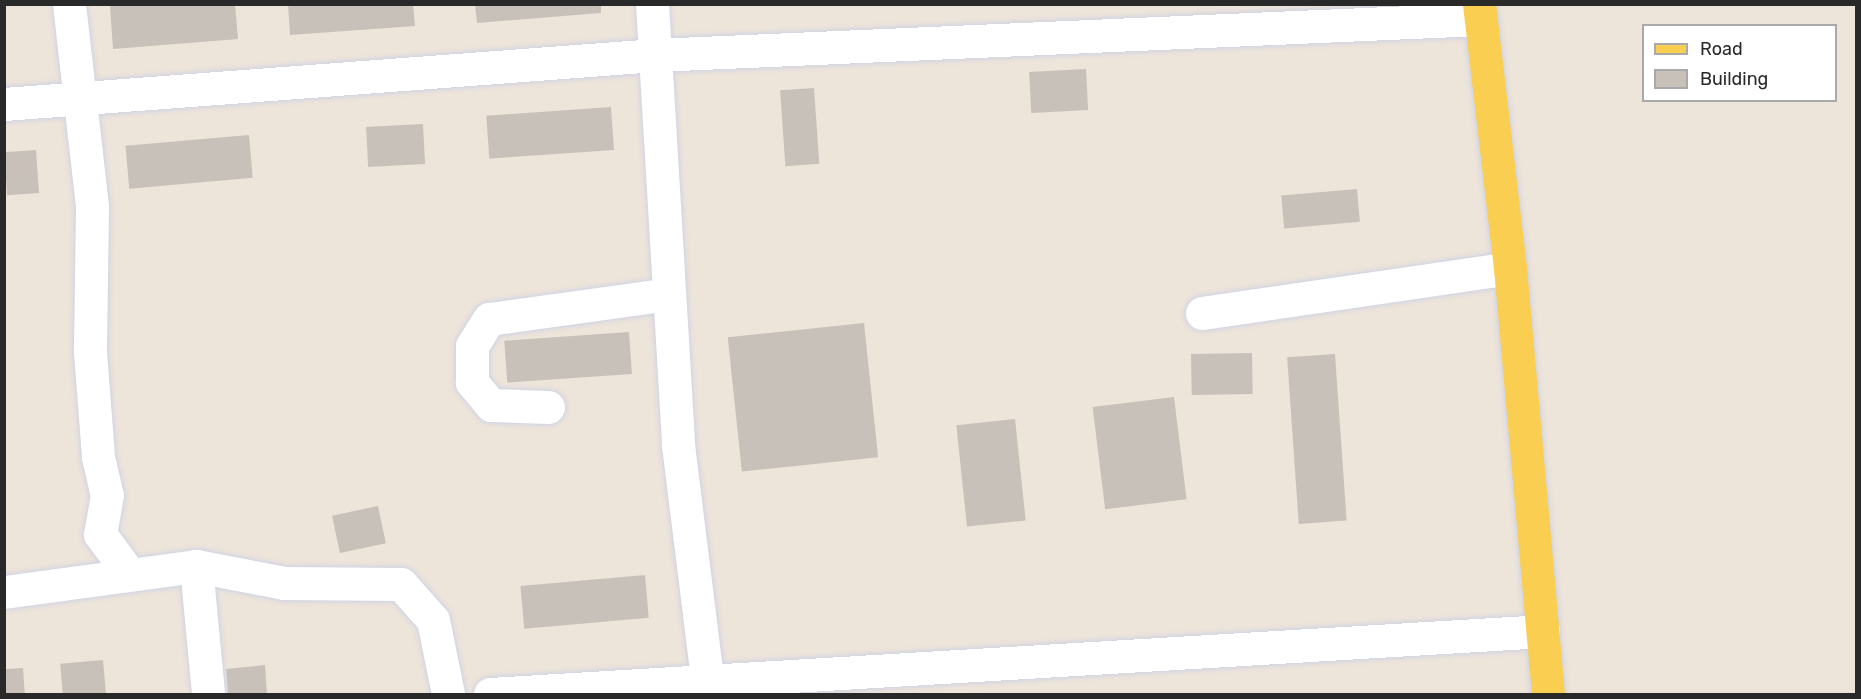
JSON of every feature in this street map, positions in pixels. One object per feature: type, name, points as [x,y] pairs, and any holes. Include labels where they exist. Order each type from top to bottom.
[{"type":"main road","points":[[1479,12],[1510,268],[1548,694]]},
{"type":"street","points":[[69,4],[94,245],[90,352],[98,457],[107,495],[99,534],[128,572]]},
{"type":"street","points":[[652,4],[678,445],[709,689]]},
{"type":"street","points":[[4,104],[79,101],[655,55],[1479,12]]},
{"type":"street","points":[[1202,313],[1510,268]]},
{"type":"street","points":[[548,407],[491,405],[472,382],[472,346],[489,319],[669,294]]},
{"type":"street","points":[[196,566],[208,694]]},
{"type":"street","points":[[4,592],[128,572],[196,566],[284,582],[401,584],[433,620],[448,694]]},
{"type":"street","points":[[490,694],[924,682],[1543,631]]},
{"type":"building","points":[[235,4],[238,39],[113,49],[110,6]]},
{"type":"building","points":[[288,4],[413,4],[415,26],[290,35]]},
{"type":"building","points":[[475,4],[601,4],[601,13],[477,23]]},
{"type":"building","points":[[1086,69],[1088,110],[1031,113],[1029,72]]},
{"type":"building","points":[[814,88],[819,164],[785,166],[780,90]]},
{"type":"building","points":[[611,107],[614,150],[489,159],[486,116]]},
{"type":"building","points":[[423,124],[425,164],[368,167],[366,127]]},
{"type":"building","points":[[249,135],[253,178],[129,189],[125,146]]},
{"type":"building","points":[[36,150],[39,193],[7,195],[4,152]]},
{"type":"building","points":[[1357,189],[1360,222],[1284,228],[1281,196]]},
{"type":"building","points":[[864,323],[878,457],[742,472],[728,337]]},
{"type":"building","points":[[629,332],[632,374],[507,383],[504,341]]},
{"type":"building","points":[[1252,353],[1253,394],[1192,395],[1191,354]]},
{"type":"building","points":[[1335,354],[1347,521],[1299,524],[1287,357]]},
{"type":"building","points":[[1174,397],[1187,499],[1105,509],[1093,407]]},
{"type":"building","points":[[1015,419],[1026,520],[967,527],[956,425]]},
{"type":"building","points":[[378,506],[386,543],[340,553],[332,516]]},
{"type":"building","points":[[645,575],[649,618],[524,629],[520,586]]},
{"type":"building","points":[[103,660],[106,694],[63,694],[60,664]]},
{"type":"building","points":[[265,665],[267,694],[228,694],[226,669]]},
{"type":"building","points":[[23,668],[25,694],[6,694],[4,669]]}]
